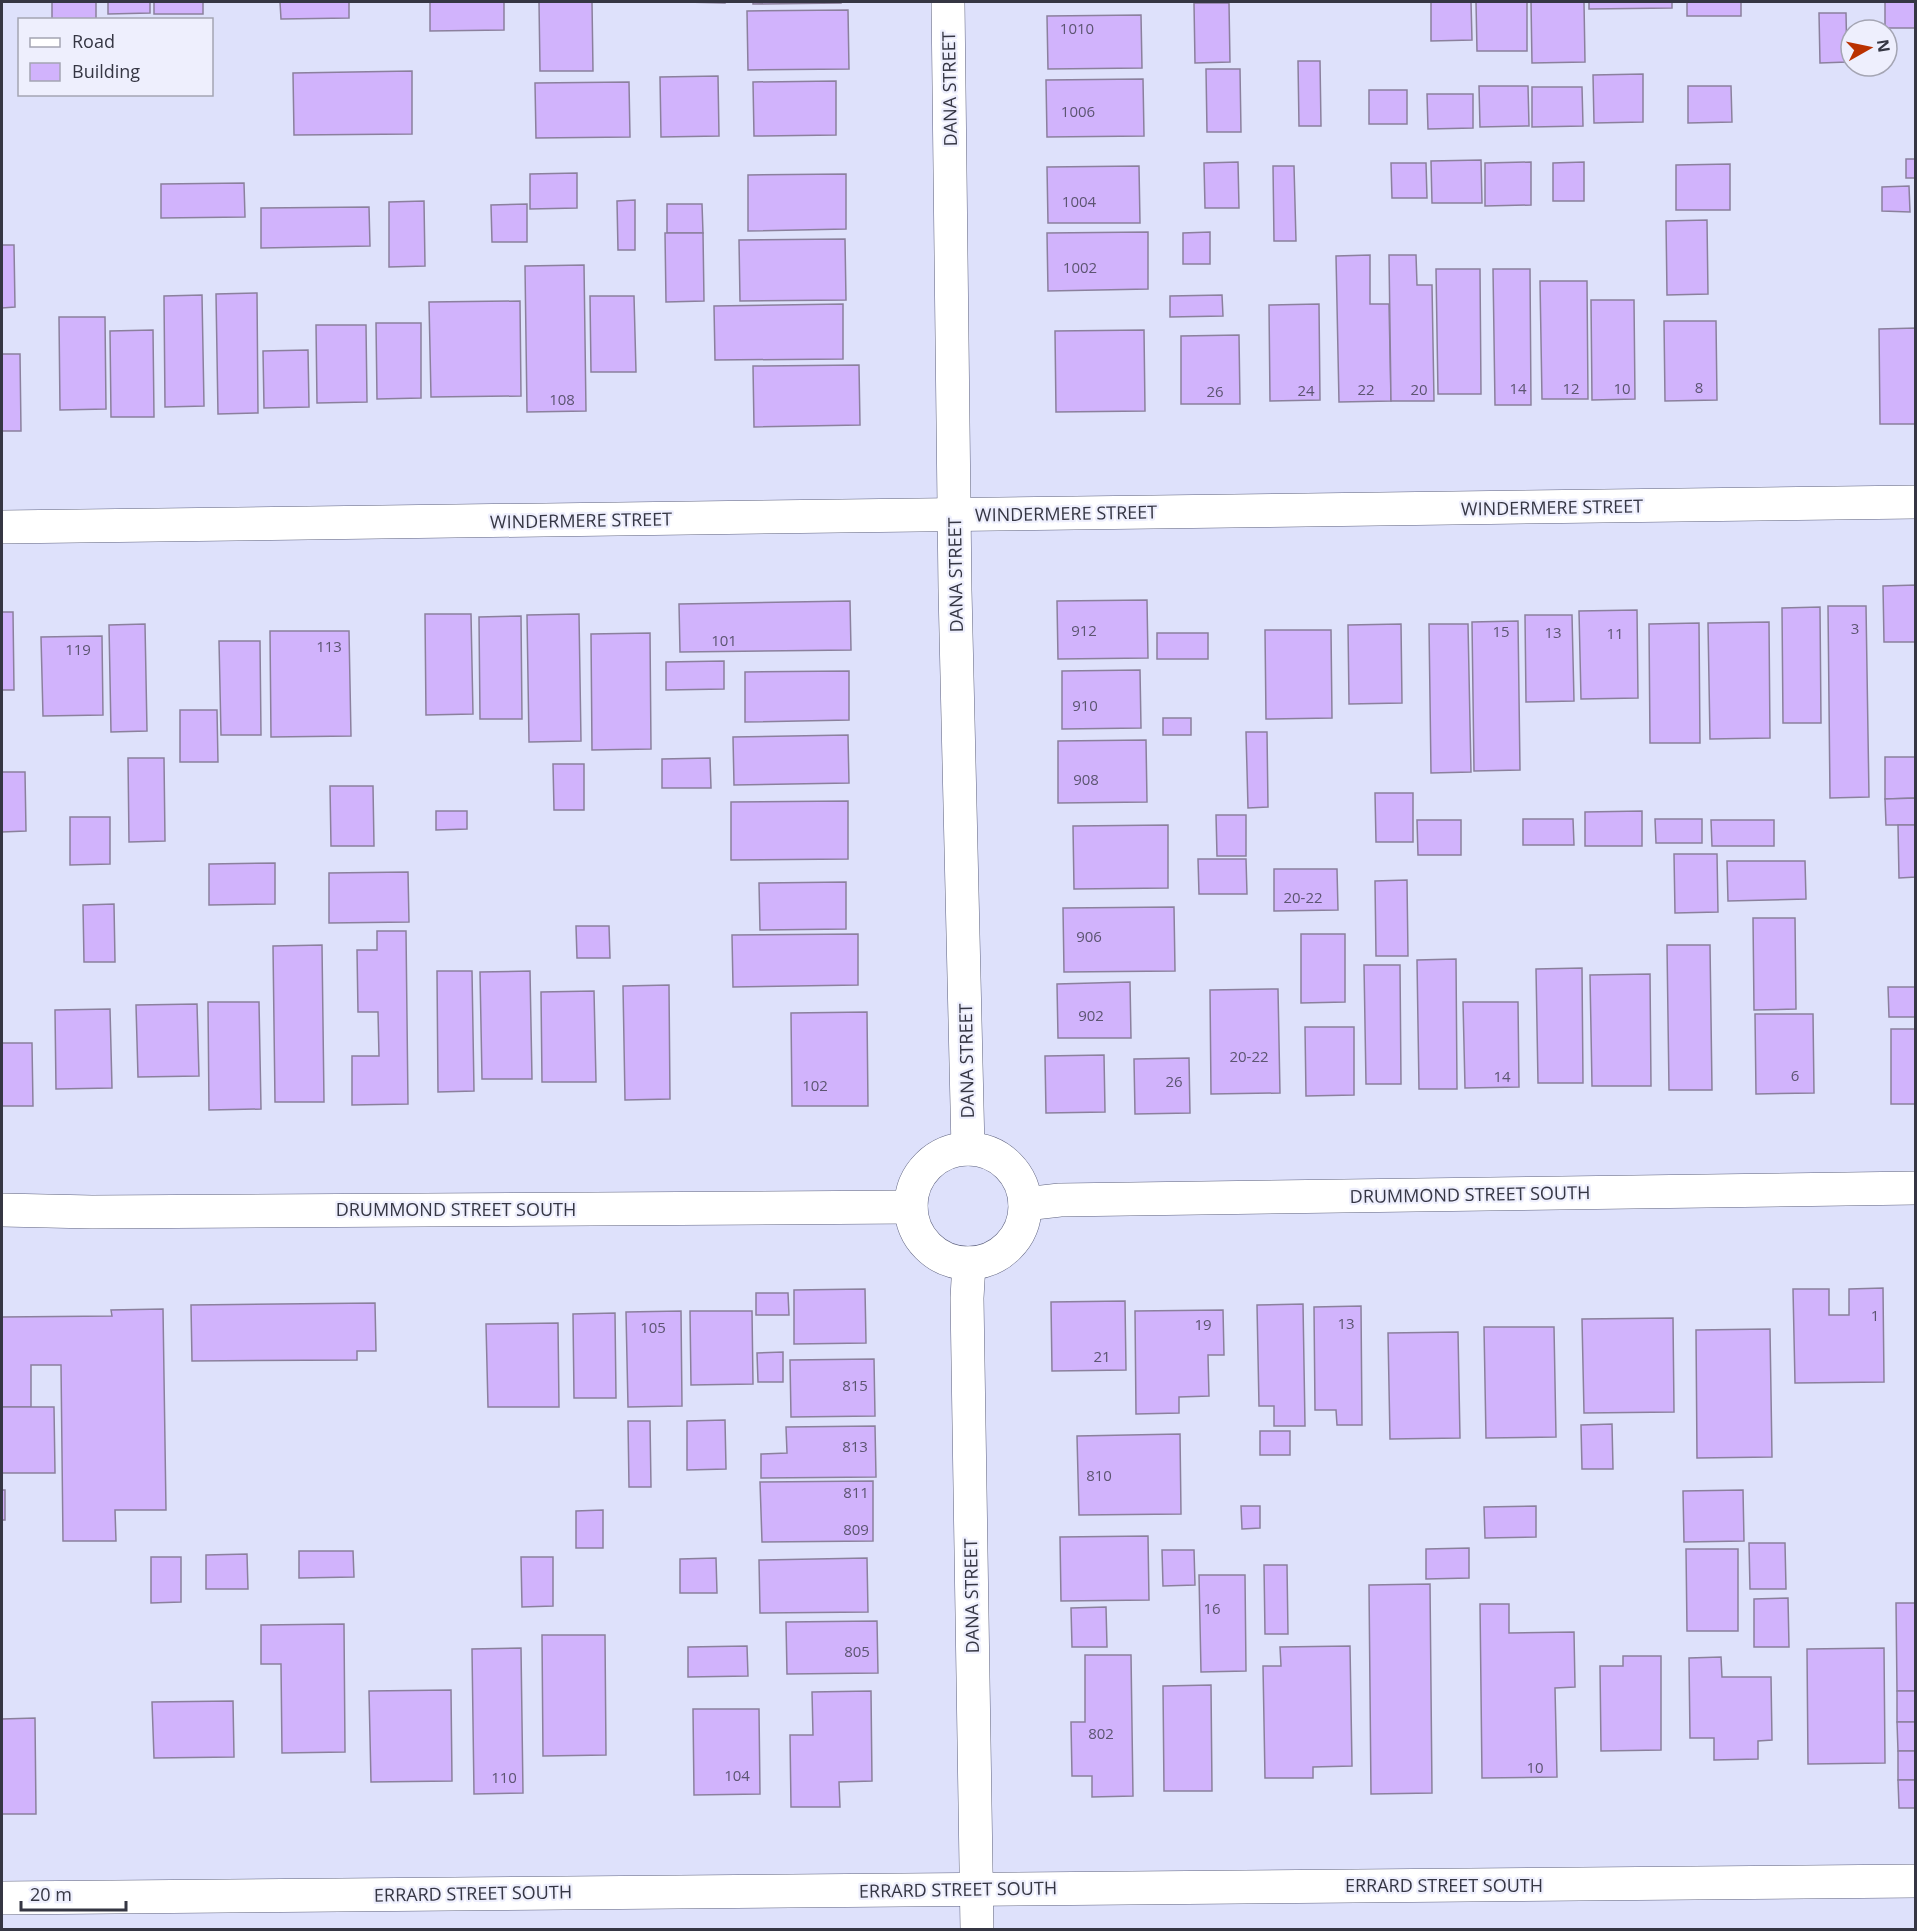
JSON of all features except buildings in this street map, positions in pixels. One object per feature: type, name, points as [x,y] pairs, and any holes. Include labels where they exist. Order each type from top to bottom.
[{"type":"street","name":"DANA STREET","points":[[948,2],[954,515],[968,1149]]},
{"type":"street","name":"WINDERMERE STREET","points":[[2,527],[1916,502]]},
{"type":"street","points":[[968,1149],[989,1153],[1008,1165],[1020,1183],[1025,1204],[1023,1222],[1015,1239],[1003,1252],[987,1260],[969,1263],[951,1261],[935,1253],[918,1233],[911,1207],[915,1185],[927,1166],[946,1153],[968,1149]]},
{"type":"street","name":"DRUMMOND STREET SOUTH","points":[[1025,1204],[1060,1200],[1916,1188]]},
{"type":"street","name":"DRUMMOND STREET SOUTH","points":[[2,1210],[104,1212],[911,1207]]},
{"type":"street","name":"DANA STREET","points":[[969,1263],[967,1298],[976,1929]]},
{"type":"street","name":"ERRARD STREET SOUTH","points":[[2,1898],[1916,1881]]}]
